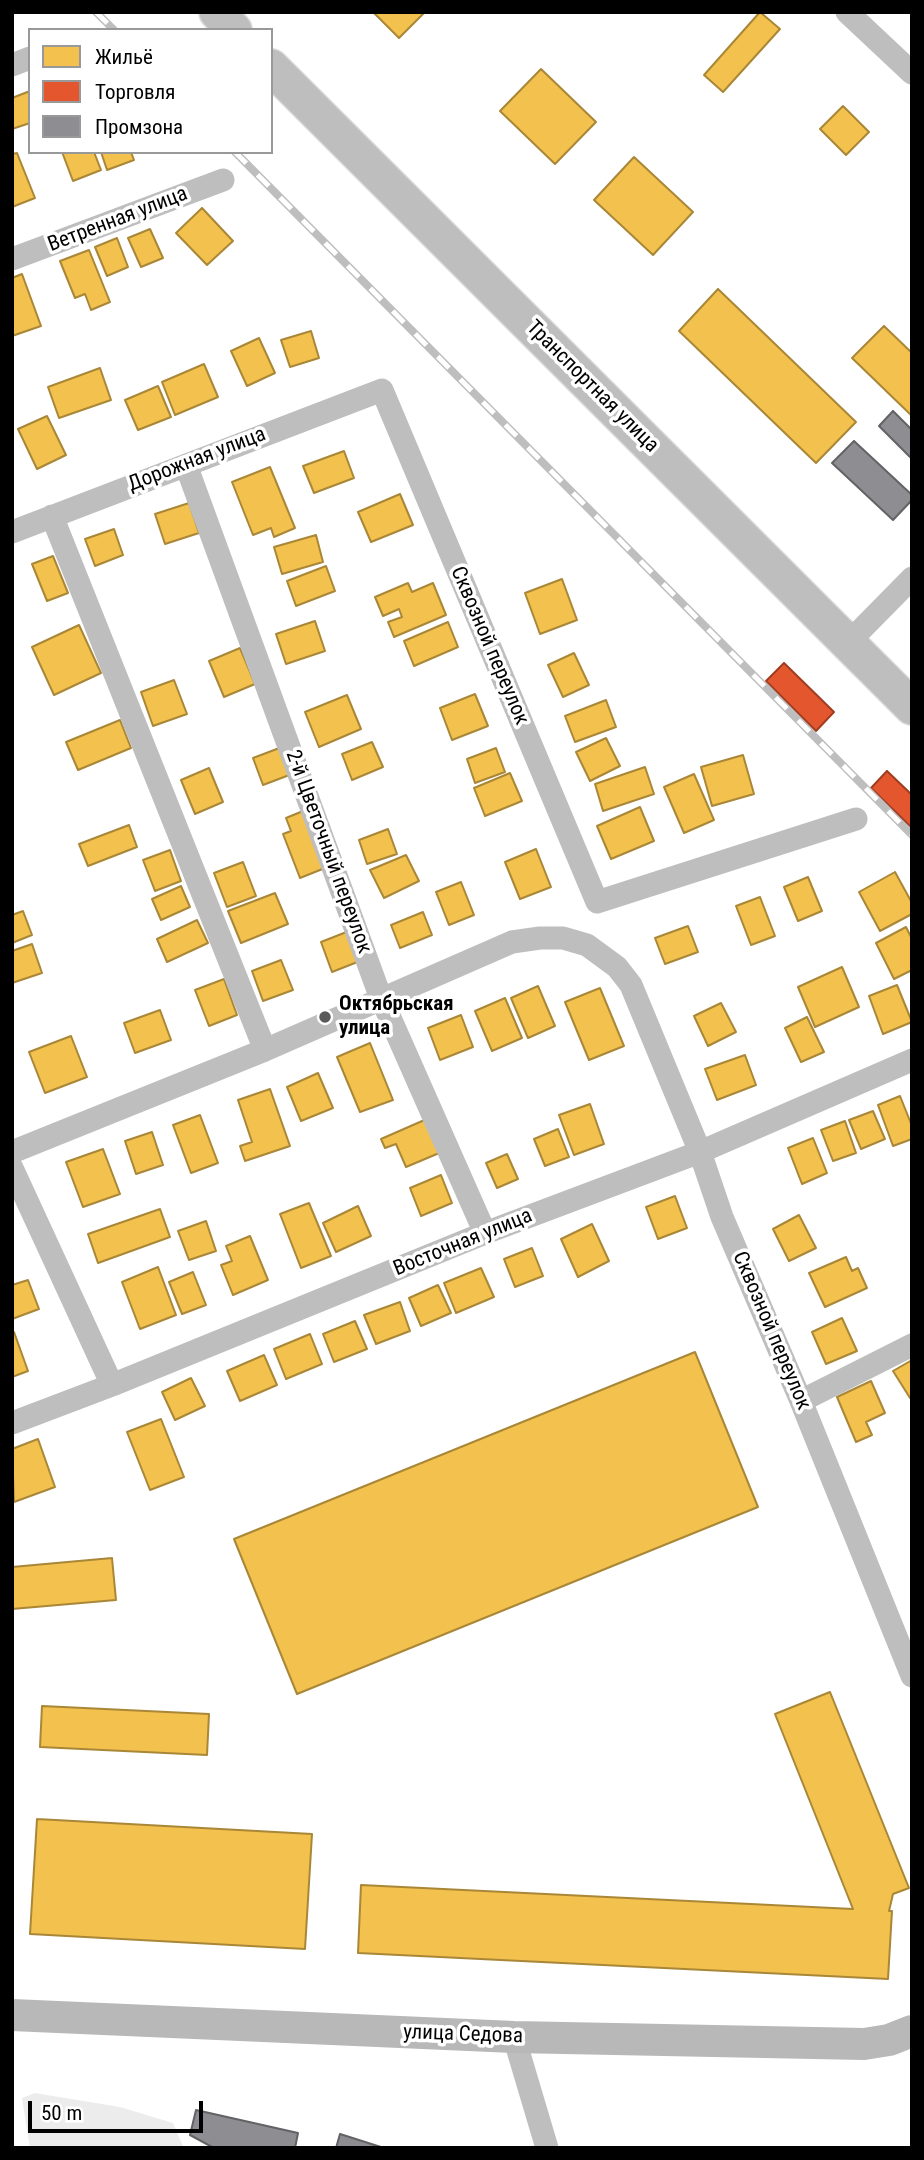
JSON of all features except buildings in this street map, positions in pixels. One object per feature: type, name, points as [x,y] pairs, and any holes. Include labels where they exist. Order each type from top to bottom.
[{"type":"main road","points":[[217,12],[232,28]]},
{"type":"main road","name":"Транспортная улица","points":[[273,69],[912,707]]},
{"type":"main road","name":"улица Седова","points":[[12,2015],[514,2037],[864,2044],[889,2040],[912,2031]]},
{"type":"street","points":[[847,12],[912,73]]},
{"type":"street","name":"Ветренная улица","points":[[12,259],[223,180]]},
{"type":"street","name":"Дорожная улица","points":[[12,531],[382,390]]},
{"type":"street","name":"Сквозной переулок","points":[[382,390],[597,902],[856,819]]},
{"type":"street","name":"2-й Цветочный переулок","points":[[186,465],[381,998],[485,1233]]},
{"type":"street","points":[[52,516],[265,1050]]},
{"type":"street","points":[[848,643],[912,578]]},
{"type":"street","name":"Сквозной переулок","points":[[381,998],[512,942],[540,938],[564,938],[587,945],[617,967],[631,985],[700,1152],[722,1217],[801,1401],[912,1676]]},
{"type":"street","points":[[12,1152],[265,1050],[381,998]]},
{"type":"street","name":"Восточная улица","points":[[12,1423],[485,1233],[700,1152],[912,1059]]},
{"type":"street","points":[[12,1168],[112,1385]]},
{"type":"street","points":[[801,1401],[912,1345]]},
{"type":"street","points":[[514,2037],[547,2148]]},
{"type":"shaded area","points":[[35,2093],[120,2107],[173,2123],[183,2146],[30,2148],[22,2098]]},
{"type":"tram line","points":[[479,950],[511,937],[538,932],[564,932],[587,940]]},
{"type":"tram line","points":[[12,1157],[329,1028],[514,947],[562,943],[583,949],[613,970],[627,987],[695,1154],[718,1219],[912,1688]]},
{"type":"tram line","points":[[277,1038],[386,990]]},
{"type":"tram line","points":[[761,1295],[912,1657]]},
{"type":"railway","points":[[96,12],[112,28]]},
{"type":"railway","points":[[237,154],[912,835]]},
{"type":"place","name":"Октябрьская улица","points":[[325,1017]]}]
